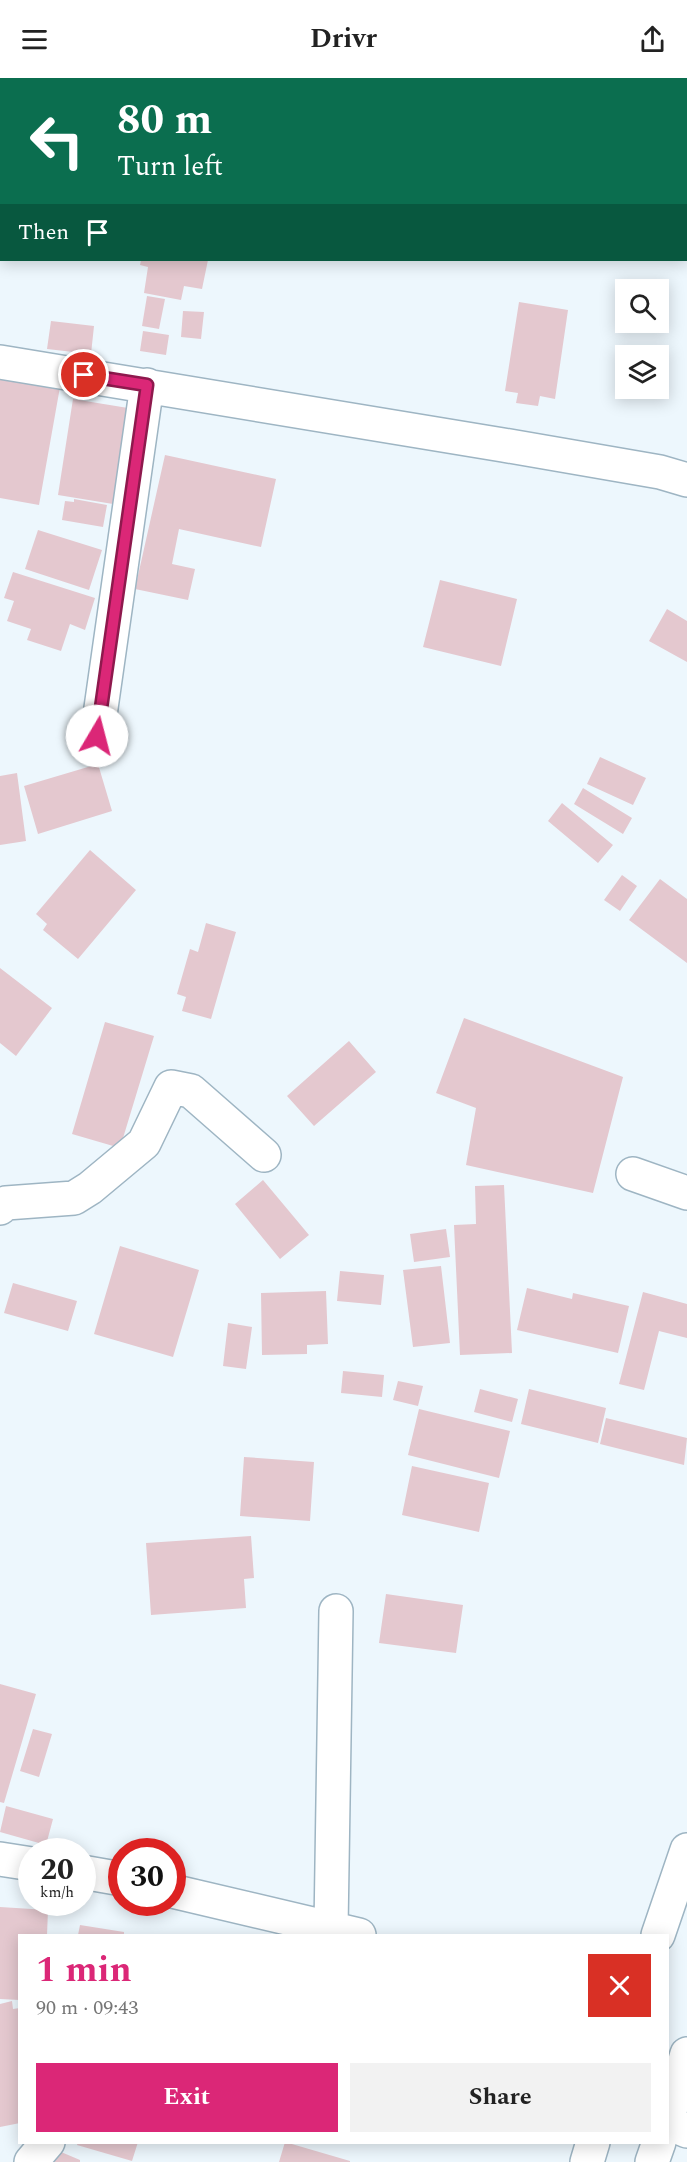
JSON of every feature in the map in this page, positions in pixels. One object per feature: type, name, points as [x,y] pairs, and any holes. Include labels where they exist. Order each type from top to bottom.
[{"type":"main road","points":[[0,362],[638,468],[687,480]]},
{"type":"main road","points":[[97,736],[147,385]]},
{"type":"main road","points":[[0,1208],[6,1203],[74,1198],[90,1188],[144,1143],[171,1087],[190,1091],[264,1155]]},
{"type":"main road","points":[[633,1174],[687,1193]]},
{"type":"main road","points":[[186,1894],[345,1932],[336,1611]]},
{"type":"main road","points":[[658,1934],[687,1850]]},
{"type":"main road","points":[[0,1859],[18,1862]]},
{"type":"main road","points":[[669,2114],[687,2054]]},
{"type":"main road","points":[[669,2123],[687,2132]]},
{"type":"main road","points":[[30,2162],[46,2144]]},
{"type":"main road","points":[[587,2162],[592,2144]]},
{"type":"main road","points":[[652,2162],[658,2144]]},
{"type":"building","points":[[141,261],[208,261],[202,289],[184,286],[181,300],[144,293],[148,267],[140,265]]},
{"type":"building","points":[[147,296],[165,299],[159,329],[142,326]]},
{"type":"building","points":[[519,302],[568,310],[555,399],[540,396],[538,406],[516,403],[518,393],[505,391]]},
{"type":"building","points":[[183,311],[204,312],[201,339],[181,337]]},
{"type":"building","points":[[51,321],[94,326],[91,354],[47,349]]},
{"type":"building","points":[[143,331],[169,335],[166,355],[140,351]]},
{"type":"building","points":[[0,376],[60,387],[39,505],[0,498]]},
{"type":"building","points":[[73,399],[128,408],[113,504],[58,495]]},
{"type":"building","points":[[165,455],[276,479],[261,547],[179,529],[172,564],[195,569],[188,600],[135,589]]},
{"type":"building","points":[[74,499],[107,505],[103,527],[62,520],[65,501],[74,502]]},
{"type":"building","points":[[38,530],[102,550],[89,590],[25,569]]},
{"type":"building","points":[[13,572],[95,598],[85,630],[70,624],[61,651],[27,640],[31,629],[7,621],[14,601],[4,598]]},
{"type":"building","points":[[440,580],[517,599],[501,666],[423,647]]},
{"type":"building","points":[[667,609],[687,621],[687,662],[649,641]]},
{"type":"building","points":[[600,757],[646,778],[633,805],[587,784]]},
{"type":"building","points":[[98,764],[112,811],[38,834],[24,786]]},
{"type":"building","points":[[17,773],[26,841],[0,845],[0,776]]},
{"type":"building","points":[[583,788],[632,818],[623,834],[574,804]]},
{"type":"building","points":[[562,803],[613,845],[598,863],[548,821]]},
{"type":"building","points":[[90,850],[136,890],[78,959],[43,930],[47,924],[36,914]]},
{"type":"building","points":[[622,875],[637,886],[620,911],[604,900]]},
{"type":"building","points":[[660,879],[687,899],[687,963],[629,920]]},
{"type":"building","points":[[206,923],[236,932],[211,1019],[182,1011],[186,997],[177,994],[190,949],[198,952]]},
{"type":"building","points":[[0,968],[52,1008],[16,1056],[0,1043]]},
{"type":"building","points":[[464,1018],[623,1077],[593,1193],[466,1165],[476,1108],[436,1093]]},
{"type":"building","points":[[105,1022],[154,1036],[120,1148],[72,1134]]},
{"type":"building","points":[[349,1041],[376,1072],[314,1126],[287,1096]]},
{"type":"building","points":[[263,1180],[309,1235],[280,1259],[235,1204]]},
{"type":"building","points":[[504,1185],[512,1353],[460,1355],[454,1225],[476,1224],[475,1186]]},
{"type":"building","points":[[446,1229],[450,1257],[414,1262],[410,1234]]},
{"type":"building","points":[[120,1246],[199,1270],[173,1357],[94,1334]]},
{"type":"building","points":[[441,1266],[450,1343],[413,1347],[403,1270]]},
{"type":"building","points":[[340,1271],[384,1275],[381,1305],[337,1301]]},
{"type":"building","points":[[13,1283],[77,1301],[68,1331],[4,1313]]},
{"type":"building","points":[[527,1288],[572,1299],[573,1293],[629,1306],[618,1353],[517,1330]]},
{"type":"building","points":[[326,1291],[328,1344],[307,1345],[307,1354],[262,1355],[261,1293]]},
{"type":"building","points":[[643,1292],[687,1304],[687,1338],[659,1331],[644,1390],[619,1384]]},
{"type":"building","points":[[228,1323],[252,1327],[246,1369],[223,1366]]},
{"type":"building","points":[[343,1371],[384,1375],[382,1397],[341,1393]]},
{"type":"building","points":[[398,1381],[423,1386],[418,1406],[393,1400]]},
{"type":"building","points":[[480,1389],[518,1399],[512,1422],[474,1412]]},
{"type":"building","points":[[529,1389],[606,1408],[598,1443],[521,1424]]},
{"type":"building","points":[[419,1409],[510,1431],[499,1478],[408,1455]]},
{"type":"building","points":[[606,1418],[687,1438],[684,1465],[600,1444]]},
{"type":"building","points":[[244,1457],[314,1462],[310,1521],[240,1516]]},
{"type":"building","points":[[412,1466],[489,1483],[479,1532],[402,1515]]},
{"type":"building","points":[[251,1536],[254,1578],[244,1579],[246,1608],[151,1615],[146,1543]]},
{"type":"building","points":[[386,1594],[463,1605],[456,1653],[379,1643]]},
{"type":"building","points":[[0,1684],[36,1694],[4,1803],[0,1802]]},
{"type":"building","points":[[33,1729],[52,1734],[39,1777],[20,1771]]},
{"type":"building","points":[[6,1806],[53,1819],[48,1838],[21,1838],[0,1832]]},
{"type":"building","points":[[0,1907],[18,1908],[18,1916],[48,1916],[47,1934],[18,1934],[18,2000],[0,1999]]},
{"type":"building","points":[[80,1925],[124,1932],[124,1934],[78,1934]]},
{"type":"building","points":[[12,2001],[13,2009],[18,2008],[18,2123],[0,2127],[0,2004]]},
{"type":"building","points":[[77,2144],[137,2144],[132,2161]]},
{"type":"building","points":[[284,2144],[292,2144],[350,2161],[350,2162],[279,2162]]},
{"type":"building","points":[[54,2149],[80,2160],[80,2162],[49,2162]]},
{"type":"route","points":[[84,375],[147,385],[97,736]]}]
